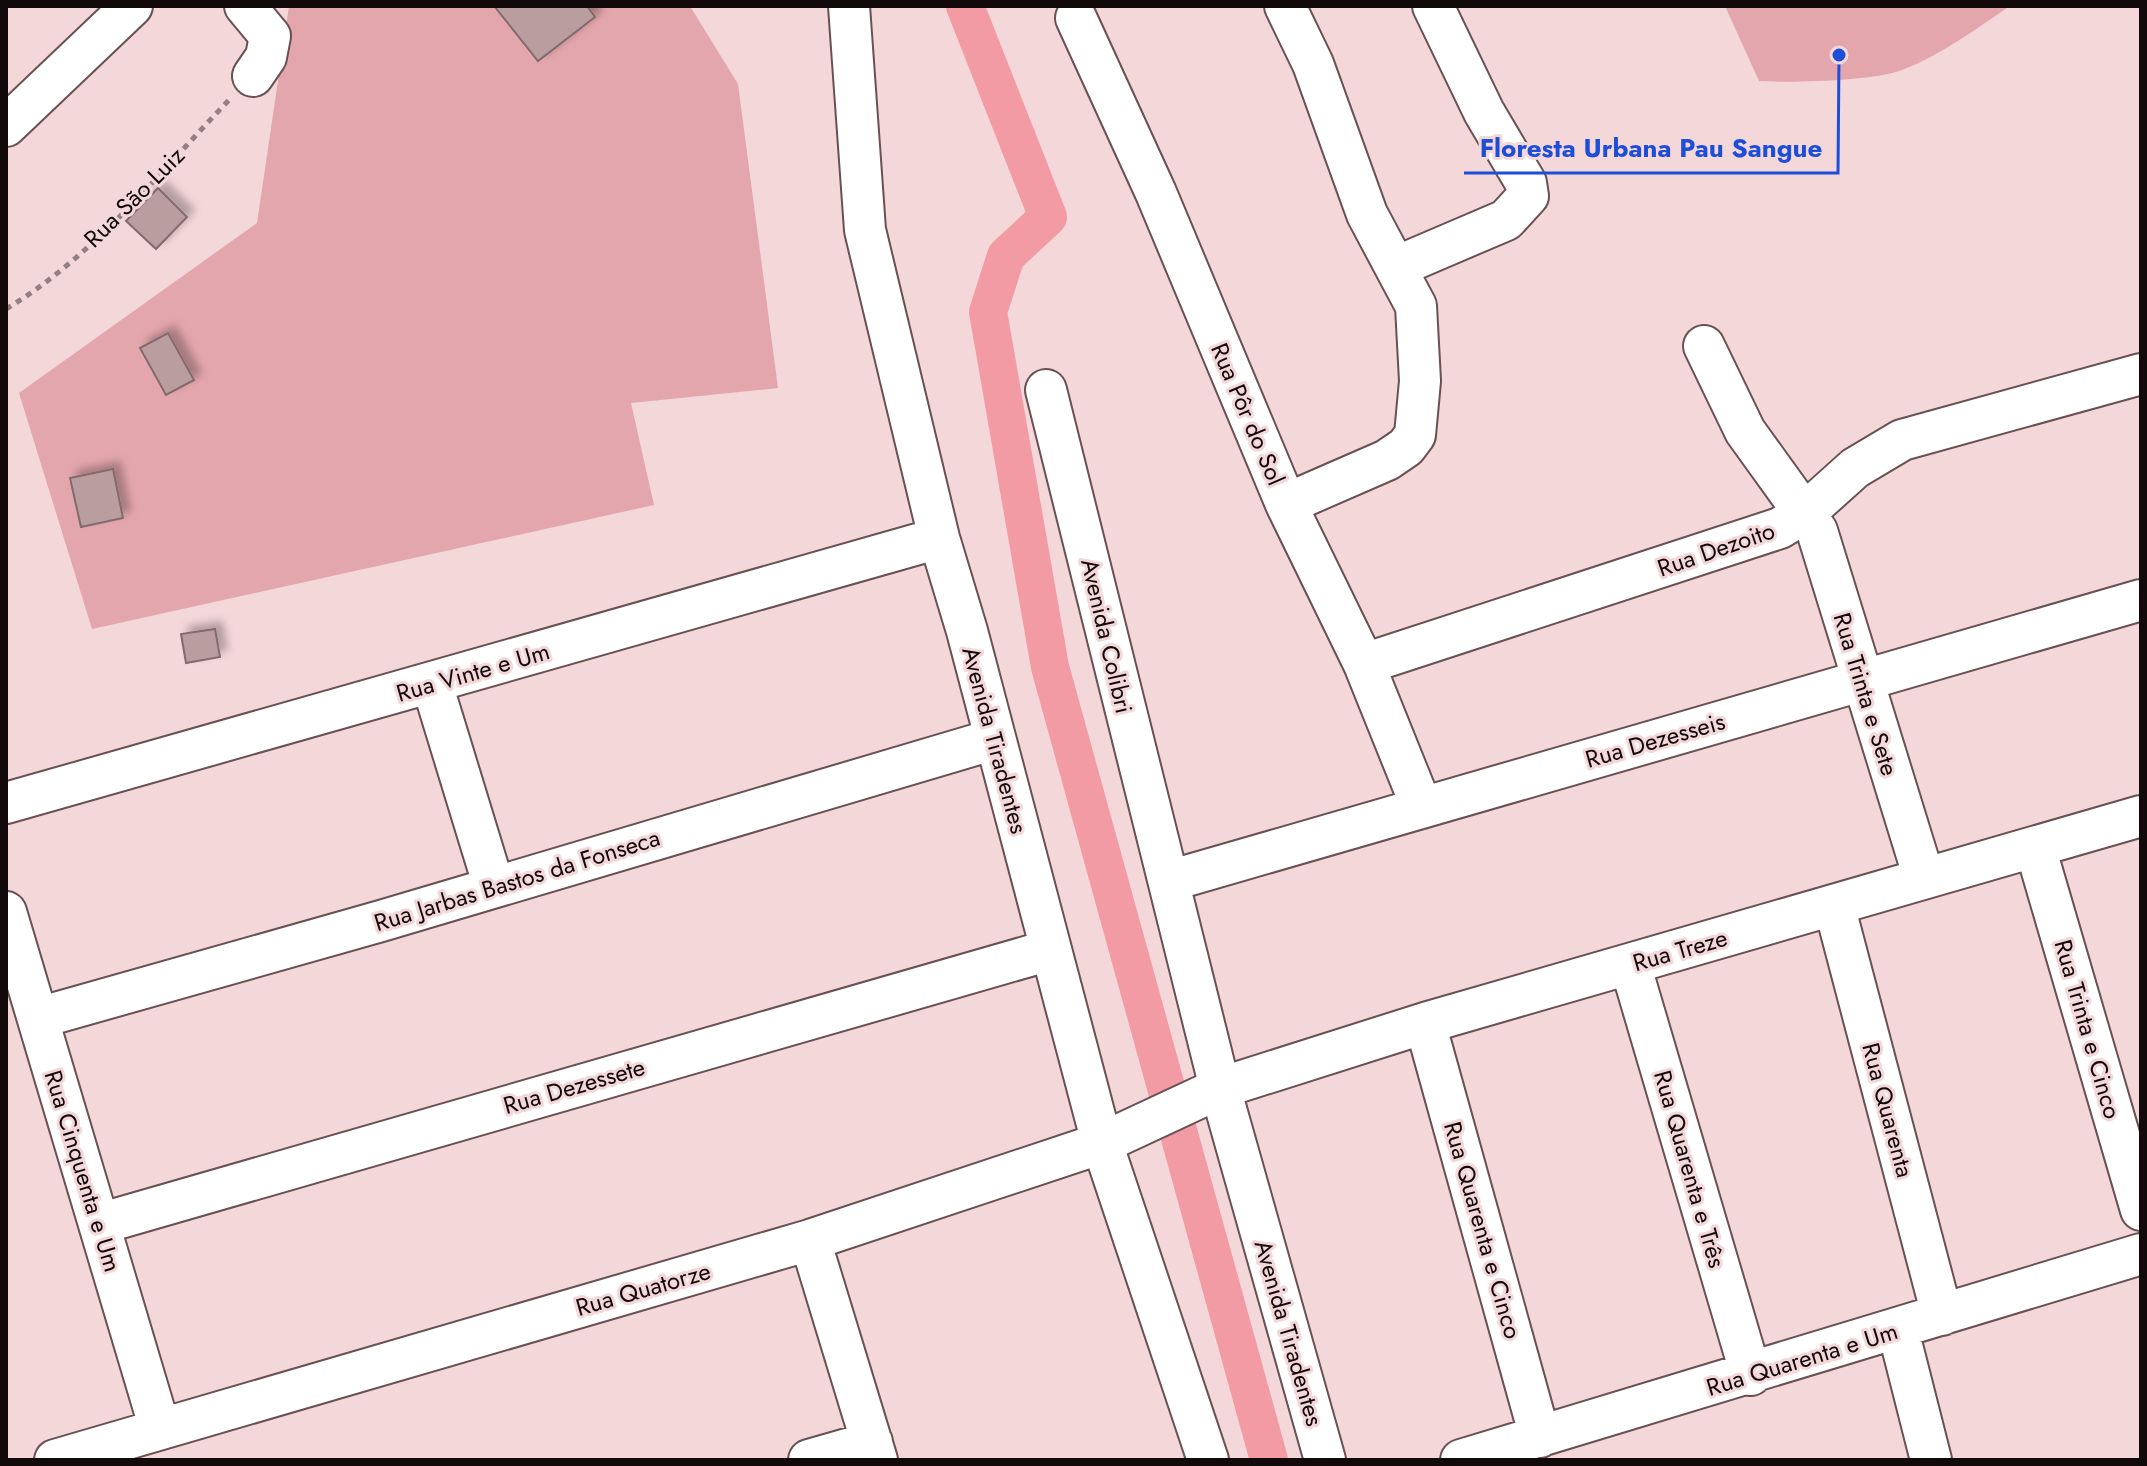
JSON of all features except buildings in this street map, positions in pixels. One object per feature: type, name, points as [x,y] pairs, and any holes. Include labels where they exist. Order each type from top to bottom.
[{"type":"street","points":[[6,126],[132,6]]},
{"type":"street","points":[[245,6],[270,36],[266,57],[253,76]]},
{"type":"street","name":"Avenida Tiradentes","points":[[849,6],[865,230],[939,538],[1050,950],[1115,1136],[1208,1460]]},
{"type":"street","points":[[1285,6],[1313,64],[1367,214],[1416,306],[1420,381],[1415,435],[1406,447],[1387,460],[1286,504]]},
{"type":"street","points":[[1396,267],[1506,220],[1528,196],[1526,183],[1484,112],[1433,6]]},
{"type":"street","name":"Rua Pôr do Sol","points":[[1076,18],[1156,193],[1286,504],[1364,664],[1422,808]]},
{"type":"street","name":"Rua Trinta e Sete","points":[[1704,346],[1751,441],[1817,531],[1860,680],[1924,878]]},
{"type":"street","name":"Rua Dezoito","points":[[1364,664],[1780,528],[1806,512],[1855,468],[1902,440],[2141,374]]},
{"type":"street","name":"Avenida Colibri","points":[[1046,390],[1169,881]]},
{"type":"street","name":"Rua Vinte e Um","points":[[6,803],[939,538]]},
{"type":"street","name":"Rua Dezesseis","points":[[1169,881],[2141,600]]},
{"type":"street","points":[[432,684],[494,887]]},
{"type":"street","name":"Rua Jarbas Bastos da Fonseca","points":[[38,1018],[995,739]]},
{"type":"street","name":"Rua Treze","points":[[1209,1093],[1425,1023],[2141,816]]},
{"type":"street","name":"Rua Trinta e Cinco","points":[[2035,847],[2141,1210]]},
{"type":"street","name":"Avenida Tiradentes","points":[[1169,881],[1209,1093],[1325,1460]]},
{"type":"street","name":"Rua Quarenta","points":[[1834,905],[1942,1315]]},
{"type":"street","name":"Rua Cinquenta e Um","points":[[6,912],[160,1429]]},
{"type":"street","name":"Rua Dezessete","points":[[99,1224],[1050,950]]},
{"type":"street","name":"Rua Quarenta e Três","points":[[1630,964],[1751,1375]]},
{"type":"street","name":"Rua Quarenta e Cinco","points":[[1425,1023],[1540,1437]]},
{"type":"street","name":"Rua Quatorze","points":[[55,1460],[810,1240],[1115,1136],[1209,1093]]},
{"type":"street","points":[[809,1460],[874,1451],[810,1240]]},
{"type":"street","name":"Rua Quarenta e Um","points":[[1461,1460],[1751,1375],[2141,1254]]},
{"type":"street","points":[[1898,1330],[1931,1460]]},
{"type":"path","name":"Rua São Luiz","points":[[6,309],[39,290],[111,222],[253,76]]},
{"type":"shaded area","points":[[289,6],[690,6],[738,84],[778,388],[631,403],[654,505],[92,629],[19,393],[257,223]]},
{"type":"shaded area","points":[[1725,6],[2010,6],[1944,49],[1902,70],[1853,79],[1791,82],[1759,81]]},
{"type":"waterway","points":[[965,6],[1048,217],[1006,256],[988,312],[1050,667],[1269,1460]]},
{"type":"place","name":"Floresta Urbana Pau Sangue","points":[[1839,55]]}]
